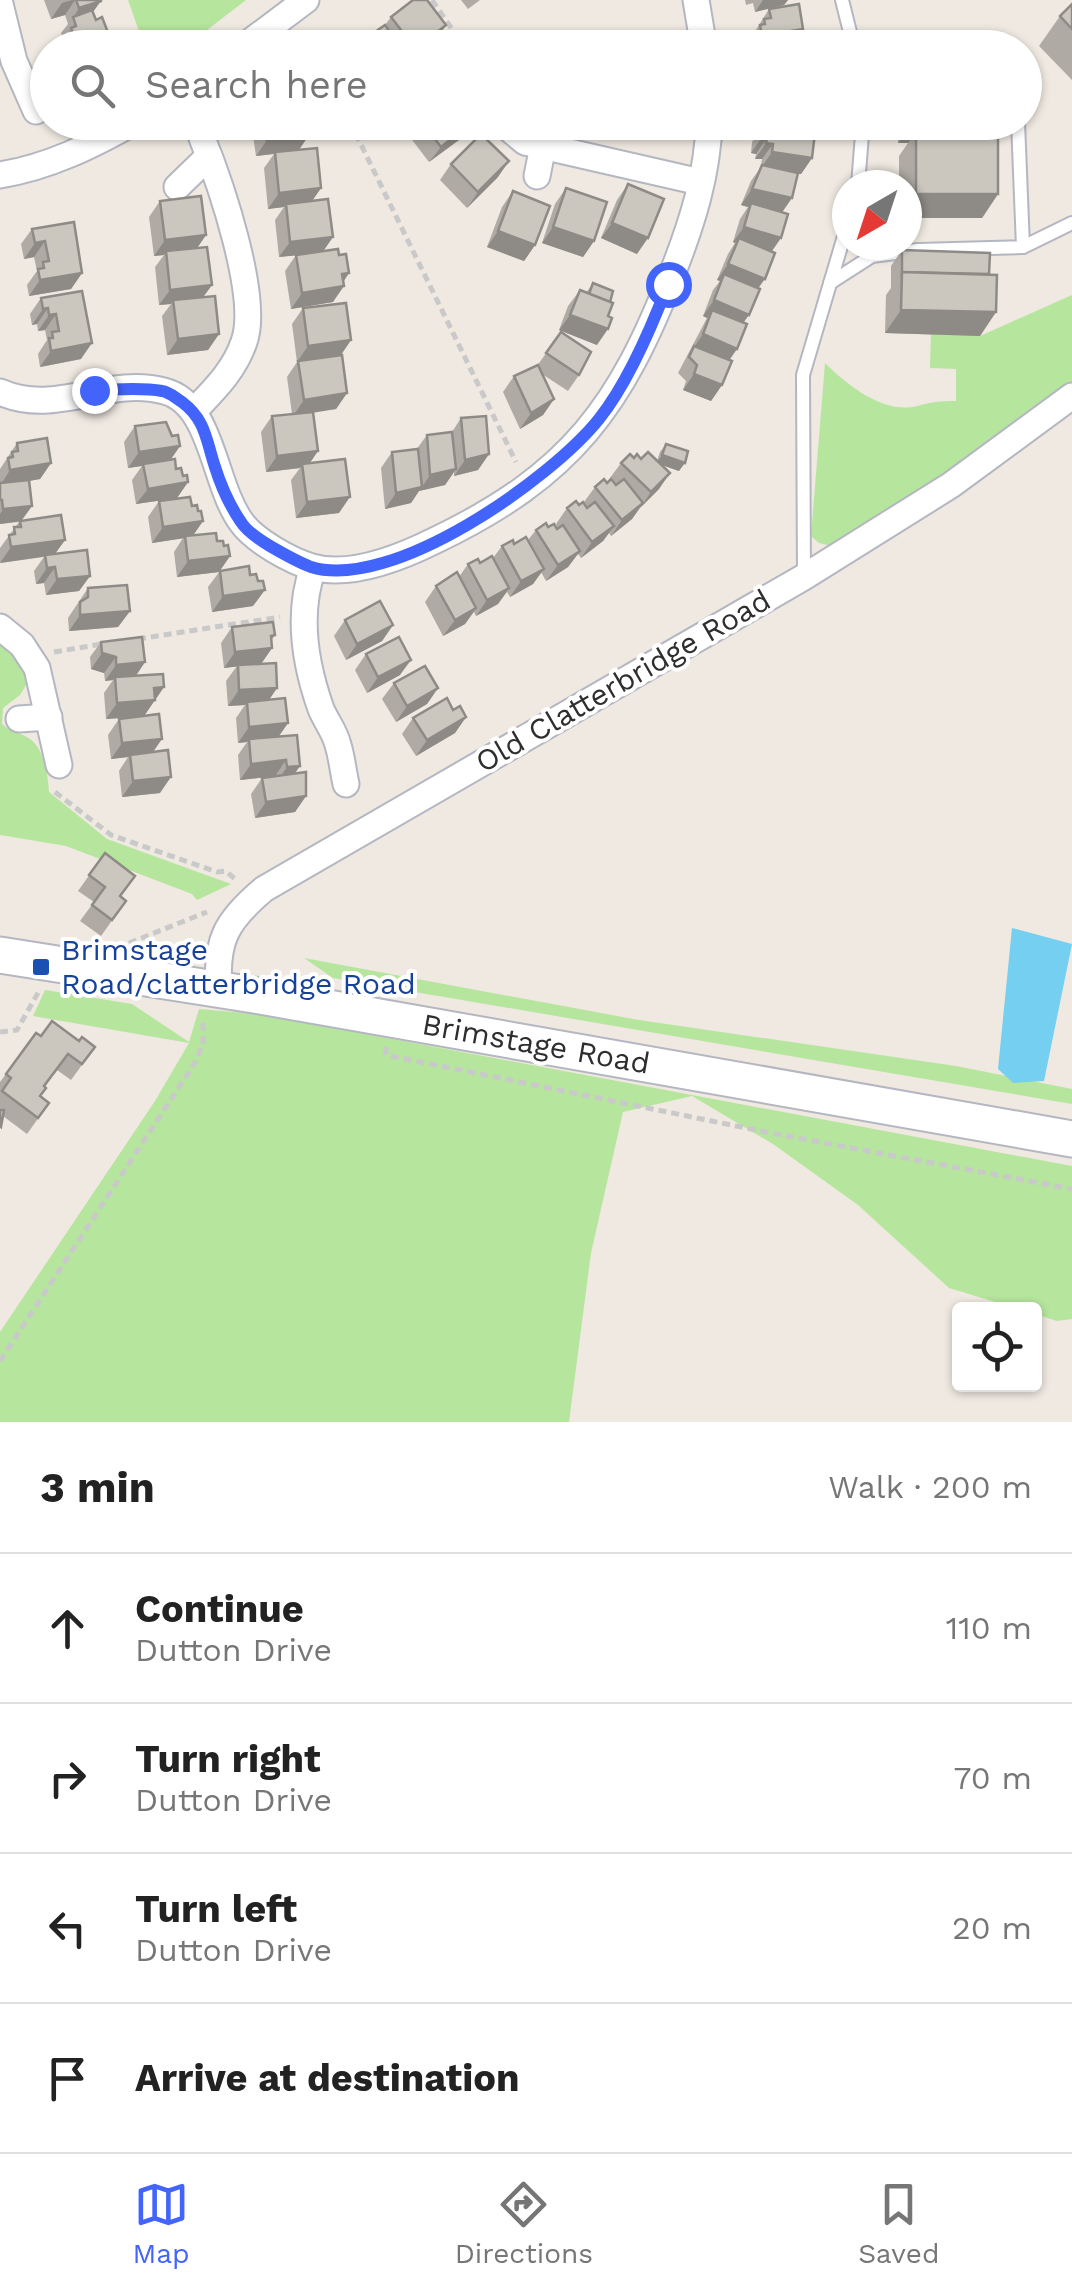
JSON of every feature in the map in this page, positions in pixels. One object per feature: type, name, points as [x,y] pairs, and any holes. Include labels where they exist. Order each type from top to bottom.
[{"type":"main road","name":"Brimstage Road","points":[[0,954],[1072,1139]]},
{"type":"street","points":[[266,30],[306,0]]},
{"type":"street","points":[[696,0],[701,30]]},
{"type":"street","points":[[0,4],[7,62],[30,102]]},
{"type":"street","points":[[0,175],[34,170],[102,140]]},
{"type":"street","points":[[522,140],[700,182]]},
{"type":"street","points":[[0,392],[17,399],[54,402],[94,390],[166,391],[194,411],[206,429],[214,467],[243,526],[270,546],[313,568],[345,568],[417,550],[479,520],[536,482],[602,416],[652,329],[694,217],[706,140]]},
{"type":"street","points":[[537,176],[543,146]]},
{"type":"street","points":[[177,187],[206,147],[235,236],[245,287],[246,339],[226,379],[194,411]]},
{"type":"street","name":"Old Clatterbridge Road","points":[[211,988],[222,939],[235,914],[258,892],[804,576],[951,485],[1072,396]]},
{"type":"street","points":[[313,568],[303,614],[309,666],[322,710],[349,741],[346,784]]},
{"type":"street","points":[[0,627],[38,668],[59,766]]},
{"type":"street","points":[[19,719],[48,717]]},
{"type":"lane","points":[[842,0],[850,30]]},
{"type":"lane","points":[[859,170],[862,140]]},
{"type":"lane","points":[[1019,140],[1023,247]]},
{"type":"lane","points":[[830,283],[872,256],[918,250],[1023,247],[1072,223]]},
{"type":"lane","points":[[804,576],[803,376],[837,260]]},
{"type":"path","points":[[432,0],[453,30]]},
{"type":"path","points":[[359,140],[516,462],[536,482]]},
{"type":"path","points":[[127,641],[303,614]]},
{"type":"path","points":[[29,656],[107,644]]},
{"type":"path","points":[[59,766],[52,776],[52,789],[111,836],[226,872],[258,892]]},
{"type":"path","points":[[97,969],[102,952],[212,910]]},
{"type":"path","points":[[0,1032],[17,1030],[42,984]]},
{"type":"path","points":[[0,1361],[196,1062],[203,1043],[211,988]]},
{"type":"path","points":[[388,1018],[386,1055],[771,1133],[1072,1188]]},
{"type":"green space","points":[[128,0],[246,0],[207,30],[139,30]]},
{"type":"green space","points":[[1072,295],[1072,383],[918,497],[835,547],[819,543],[811,536],[825,363],[866,396],[892,406],[956,401],[956,369],[930,368],[931,334],[980,336]]},
{"type":"green space","points":[[0,640],[22,658],[29,680],[20,695],[3,708],[2,724],[30,739],[39,750],[49,792],[107,839],[231,884],[197,900],[192,894],[66,846],[0,835]]},
{"type":"green space","points":[[304,958],[639,1020],[956,1066],[1072,1089],[1072,1104],[333,978]]},
{"type":"green space","points":[[45,990],[132,1004],[189,1042],[199,1009],[259,1014],[1072,1166],[1072,1319],[1057,1321],[1042,1316],[1042,1302],[996,1302],[949,1288],[858,1205],[773,1144],[692,1096],[623,1112],[591,1253],[569,1422],[0,1422],[0,1332],[155,1101],[189,1043],[33,1016]]},
{"type":"water","points":[[1012,928],[1072,944],[1044,1081],[1013,1083],[998,1069]]},
{"type":"building","points":[[76,0],[101,0],[101,1],[79,8]]},
{"type":"building","points":[[413,0],[427,0],[446,25],[440,30],[401,30],[391,17]]},
{"type":"building","points":[[799,4],[803,29],[761,30],[764,19],[771,18],[769,9]]},
{"type":"building","points":[[1072,4],[1072,29],[1060,16]]},
{"type":"building","points":[[92,10],[96,20],[102,17],[107,30],[72,30],[76,26],[73,17]]},
{"type":"building","points":[[475,140],[487,140],[509,161],[478,192],[451,164]]},
{"type":"building","points":[[814,140],[812,158],[772,152],[773,144],[766,143]]},
{"type":"building","points":[[916,140],[998,140],[998,194],[922,194],[922,170],[916,170]]},
{"type":"building","points":[[317,148],[321,188],[279,193],[275,152]]},
{"type":"building","points":[[762,165],[798,173],[792,198],[752,189]]},
{"type":"building","points":[[628,184],[664,199],[648,238],[612,223]]},
{"type":"building","points":[[566,188],[607,202],[594,241],[553,227]]},
{"type":"building","points":[[513,191],[550,206],[535,245],[498,231]]},
{"type":"building","points":[[201,196],[206,235],[165,240],[160,201]]},
{"type":"building","points":[[328,199],[333,237],[290,242],[286,204]]},
{"type":"building","points":[[751,203],[788,214],[781,238],[744,227]]},
{"type":"building","points":[[74,222],[82,273],[40,280],[38,269],[49,261],[45,241],[35,243],[32,229]]},
{"type":"building","points":[[739,238],[775,253],[765,279],[728,264]]},
{"type":"building","points":[[207,247],[212,285],[170,290],[166,251]]},
{"type":"building","points":[[338,249],[339,255],[346,254],[349,273],[342,274],[344,286],[302,293],[296,255]]},
{"type":"building","points":[[922,251],[990,253],[989,274],[902,272],[902,260],[922,260]]},
{"type":"building","points":[[902,272],[997,275],[996,312],[901,310]]},
{"type":"building","points":[[724,274],[760,289],[749,315],[714,300]]},
{"type":"building","points":[[593,283],[613,291],[610,302],[589,294]]},
{"type":"building","points":[[580,290],[613,303],[608,329],[570,315]]},
{"type":"building","points":[[82,291],[92,343],[51,351],[49,338],[53,338],[52,332],[59,331],[56,314],[49,315],[48,308],[43,309],[41,298]]},
{"type":"building","points":[[215,296],[219,334],[178,339],[173,300]]},
{"type":"building","points":[[346,303],[351,340],[308,346],[303,308]]},
{"type":"building","points":[[712,310],[747,324],[737,349],[703,334]]},
{"type":"building","points":[[561,332],[591,352],[579,375],[546,353]]},
{"type":"building","points":[[694,346],[732,361],[722,385],[694,374],[697,365],[689,357]]},
{"type":"building","points":[[342,355],[347,393],[304,400],[298,361]]},
{"type":"building","points":[[538,365],[554,399],[531,413],[514,376]]},
{"type":"building","points":[[313,412],[318,451],[277,456],[272,416]]},
{"type":"building","points":[[486,416],[489,454],[465,460],[461,418]]},
{"type":"building","points":[[166,422],[172,436],[178,435],[180,446],[139,452],[135,426]]},
{"type":"building","points":[[452,432],[456,469],[430,475],[427,435]]},
{"type":"building","points":[[47,438],[51,463],[10,470],[8,458],[18,451],[17,443]]},
{"type":"building","points":[[666,444],[688,451],[685,463],[662,455]]},
{"type":"building","points":[[418,449],[422,487],[396,493],[392,452]]},
{"type":"building","points":[[648,452],[670,473],[651,492],[621,463],[630,454],[641,459]]},
{"type":"building","points":[[175,459],[176,469],[181,468],[188,482],[148,489],[143,464]]},
{"type":"building","points":[[345,459],[350,497],[307,502],[302,464]]},
{"type":"building","points":[[604,479],[607,483],[611,479],[616,485],[624,479],[643,503],[622,520],[595,487]]},
{"type":"building","points":[[29,480],[32,506],[3,509],[0,483]]},
{"type":"building","points":[[190,497],[192,506],[197,505],[201,511],[203,521],[163,527],[159,501]]},
{"type":"building","points":[[576,501],[587,508],[595,502],[614,526],[592,542],[567,508]]},
{"type":"building","points":[[61,515],[65,540],[11,547],[9,535],[15,534],[14,527],[21,527],[20,521]]},
{"type":"building","points":[[546,523],[557,529],[563,525],[580,551],[558,565],[536,530]]},
{"type":"building","points":[[216,533],[217,541],[228,545],[230,556],[188,561],[185,536]]},
{"type":"building","points":[[526,537],[544,569],[521,581],[502,546]]},
{"type":"building","points":[[87,550],[90,576],[57,579],[55,567],[47,568],[45,555]]},
{"type":"building","points":[[492,556],[509,588],[487,600],[468,564]]},
{"type":"building","points":[[249,566],[250,575],[256,574],[258,581],[263,581],[265,590],[223,596],[220,571]]},
{"type":"building","points":[[457,572],[476,608],[455,620],[436,586]]},
{"type":"building","points":[[127,585],[130,611],[80,615],[80,602],[88,597],[88,588]]},
{"type":"building","points":[[380,601],[393,625],[357,644],[345,620]]},
{"type":"building","points":[[273,622],[272,648],[235,652],[232,627]]},
{"type":"building","points":[[142,637],[145,662],[116,665],[116,657],[102,653],[101,642]]},
{"type":"building","points":[[399,637],[411,660],[378,677],[366,654]]},
{"type":"building","points":[[276,663],[277,688],[239,690],[238,665]]},
{"type":"building","points":[[425,666],[438,688],[407,706],[394,683]]},
{"type":"building","points":[[163,674],[164,687],[154,688],[155,700],[117,703],[115,677]]},
{"type":"building","points":[[285,698],[288,723],[249,727],[247,702]]},
{"type":"building","points":[[447,698],[453,710],[460,706],[466,717],[427,740],[413,718]]},
{"type":"building","points":[[159,714],[162,739],[122,743],[119,719]]},
{"type":"building","points":[[297,735],[300,766],[287,767],[286,760],[251,764],[249,739]]},
{"type":"building","points":[[168,750],[171,777],[133,781],[130,755]]},
{"type":"building","points":[[306,772],[306,796],[266,802],[262,778]]},
{"type":"building","points":[[105,853],[135,876],[120,896],[126,901],[112,920],[92,905],[105,887],[89,875]]},
{"type":"building","points":[[52,1021],[79,1041],[82,1037],[95,1047],[82,1064],[68,1054],[44,1086],[40,1096],[49,1103],[38,1118],[2,1091],[11,1078],[6,1074],[36,1033],[41,1036]]},
{"type":"place","name":"Brimstage Road/clatterbridge Road","points":[[41,967]]},
{"type":"route","points":[[94,390],[166,391],[194,411],[206,429],[214,467],[229,502],[243,526],[270,546],[313,568],[345,568],[385,561],[479,520],[536,482],[572,450],[602,416],[652,329],[668,284]]}]
